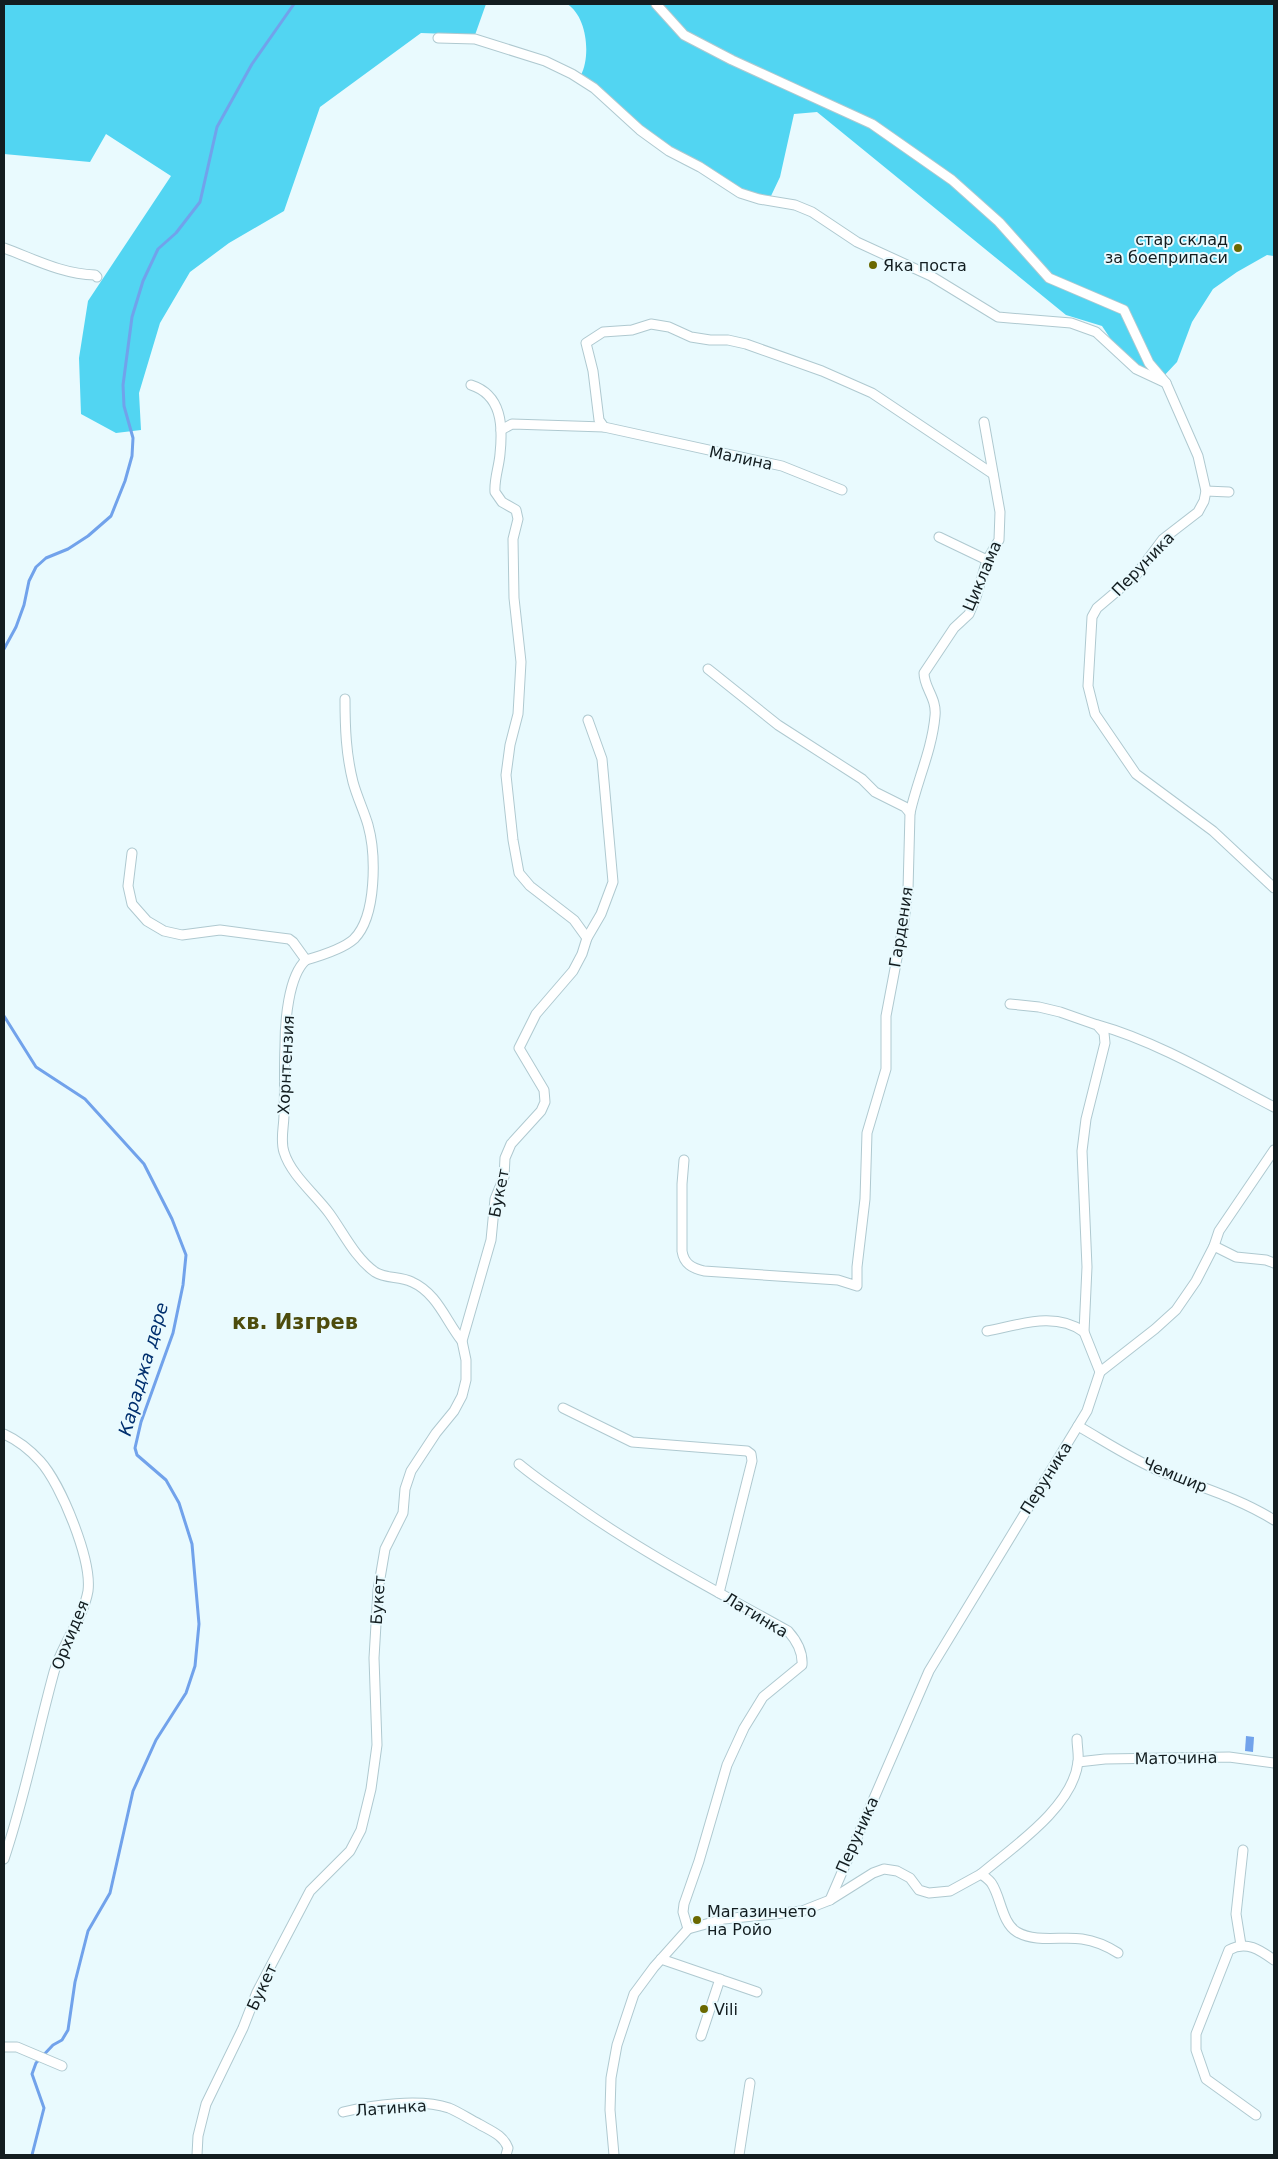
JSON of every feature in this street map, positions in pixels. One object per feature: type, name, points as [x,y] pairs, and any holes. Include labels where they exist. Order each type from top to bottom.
[{"type":"street","points":[[656,4],[684,35],[732,60],[872,124],[952,180],[999,222],[1049,278],[1124,310],[1149,364],[1166,383],[1198,456],[1206,491],[1229,492]]},
{"type":"street","points":[[438,38],[475,39],[545,62],[572,74],[594,88],[640,130],[669,151],[700,166],[740,193],[759,199],[795,205],[812,212],[858,242],[931,276],[998,317],[1070,323],[1096,332],[1136,369],[1166,383]]},
{"type":"street","points":[[4,248],[40,263],[97,277]]},
{"type":"street","points":[[502,430],[512,424],[604,428],[600,420],[593,371],[586,343],[603,332],[632,330],[651,324],[669,327],[691,337],[728,340],[746,344],[822,371],[863,390],[912,419],[993,474]]},
{"type":"street","points":[[472,385],[484,389],[493,400],[498,411],[502,430],[494,492],[502,502],[516,510],[518,519],[513,539],[514,598],[521,662],[518,714],[510,745],[506,776],[513,840],[519,873],[530,886],[574,920],[586,938],[601,914],[613,882],[602,759],[588,720]]},
{"type":"street","name":"Циклама","points":[[935,715],[934,698],[924,680],[924,673],[954,628],[969,614],[987,560],[999,540],[1000,512],[984,422]]},
{"type":"street","name":"Малина","points":[[604,428],[782,466],[842,490]]},
{"type":"street","name":"Перуника","points":[[1206,491],[1204,501],[1198,512],[1163,540],[1136,574],[1097,608],[1091,624],[1088,686],[1095,714],[1136,774],[1212,831],[1274,888]]},
{"type":"street","points":[[939,537],[987,560]]},
{"type":"street","points":[[708,668],[778,725],[862,779],[875,792],[905,807],[910,813]]},
{"type":"street","points":[[132,853],[128,886],[132,904],[147,921],[164,931],[182,935],[220,930],[289,939],[306,960],[327,953],[354,939],[363,924],[371,904],[372,847],[368,825],[353,784],[346,748],[345,699]]},
{"type":"street","name":"Гардения","points":[[684,1160],[682,1251],[683,1259],[689,1265],[704,1271],[838,1280],[858,1286],[857,1267],[864,1207],[867,1132],[886,1070],[886,1016],[908,890],[910,813],[916,786],[925,763],[935,715]]},
{"type":"street","name":"Букет","points":[[197,2155],[198,2136],[206,2104],[244,2028],[257,1992],[298,1910],[310,1891],[350,1852],[361,1830],[371,1789],[377,1746],[374,1658],[379,1575],[385,1549],[403,1513],[405,1489],[411,1471],[436,1433],[454,1411],[462,1396],[466,1380],[466,1360],[462,1342],[491,1240],[494,1199],[504,1177],[505,1158],[511,1144],[546,1102],[544,1090],[519,1048],[536,1014],[573,971],[582,954],[586,938]]},
{"type":"street","name":"Хорнтензия","points":[[306,960],[298,966],[291,990],[285,1042],[282,1142],[284,1154],[296,1173],[329,1213],[348,1242],[369,1266],[387,1277],[410,1281],[433,1296],[452,1329],[462,1342]]},
{"type":"street","points":[[1010,1004],[1053,1010],[1116,1030],[1200,1068],[1274,1107]]},
{"type":"street","points":[[1098,1024],[1104,1033],[1105,1043],[1086,1119],[1082,1151],[1087,1267],[1084,1332],[1100,1372],[1176,1310],[1196,1281],[1214,1246],[1219,1231],[1274,1150]]},
{"type":"street","points":[[1214,1246],[1236,1257],[1266,1260],[1274,1263]]},
{"type":"street","points":[[986,1331],[1043,1320],[1063,1321],[1076,1326],[1084,1332]]},
{"type":"street","name":"Перуника","points":[[830,1900],[846,1859],[929,1671],[1087,1411],[1100,1372]]},
{"type":"street","points":[[563,1408],[632,1442],[747,1451],[751,1454],[752,1461],[719,1593]]},
{"type":"street","name":"Чемшир","points":[[1078,1426],[1161,1472],[1247,1504],[1274,1520]]},
{"type":"street","name":"Орхидея","points":[[4,1434],[21,1444],[41,1462],[58,1488],[81,1546],[88,1574],[88,1592],[55,1670],[18,1816],[4,1859]]},
{"type":"street","name":"Латинка","points":[[519,1464],[619,1536],[788,1631],[794,1638],[802,1656],[802,1665],[763,1697],[744,1728],[731,1757],[684,1904],[688,1929]]},
{"type":"street","points":[[614,2155],[610,2110],[611,2078],[617,2045],[634,1994],[661,1959],[688,1929],[724,1918],[802,1911],[830,1900],[873,1873],[884,1869],[897,1871],[910,1878],[919,1890],[929,1893],[950,1891],[981,1874],[1022,1840],[1055,1808],[1066,1794],[1074,1778],[1078,1762],[1077,1739]]},
{"type":"street","name":"Маточина","points":[[1078,1762],[1105,1759],[1229,1757],[1274,1763]]},
{"type":"street","points":[[1240,1945],[1236,1914],[1243,1850]]},
{"type":"street","points":[[981,1874],[992,1883],[1006,1918],[1016,1931],[1043,1938],[1081,1939],[1095,1942],[1118,1953]]},
{"type":"street","points":[[1256,2115],[1206,2079],[1196,2050],[1196,2034],[1229,1950],[1240,1945],[1260,1950],[1274,1960]]},
{"type":"street","points":[[661,1959],[757,1992]]},
{"type":"street","points":[[701,2036],[720,1979]]},
{"type":"street","points":[[4,2047],[17,2047],[62,2066]]},
{"type":"street","points":[[739,2155],[750,2083]]},
{"type":"street","name":"Латинка","points":[[343,2112],[365,2107],[410,2104],[440,2106],[451,2109],[501,2137],[508,2148],[506,2155]]},
{"type":"shaded area","points":[[4,4],[486,4],[475,35],[421,33],[320,107],[284,211],[229,243],[190,272],[160,323],[139,393],[141,430],[116,433],[81,414],[79,358],[88,301],[171,176],[106,134],[90,162],[4,154]]},
{"type":"shaded area","points":[[567,4],[1274,4],[1274,256],[1267,255],[1237,272],[1213,289],[1192,322],[1177,362],[1161,379],[1122,356],[1102,326],[1066,315],[817,112],[794,114],[780,177],[771,196],[742,191],[668,155],[581,75],[586,58],[585,37],[579,17]]},
{"type":"shaded area","points":[[1246,1736],[1254,1737],[1253,1752],[1245,1751]]},
{"type":"waterway","points":[[4,649],[16,627],[24,605],[29,581],[36,567],[46,558],[68,549],[88,536],[111,516],[125,481],[132,456],[133,438],[124,406],[123,385],[132,317],[143,281],[158,249],[176,233],[200,202],[217,127],[252,64],[294,4]]},
{"type":"waterway","name":"Караджа дере","points":[[4,1016],[36,1067],[85,1099],[144,1164],[172,1219],[186,1255],[183,1285],[173,1333],[141,1422],[135,1448],[137,1455],[166,1480],[179,1503],[192,1544],[199,1624],[195,1666],[186,1693],[156,1740],[133,1791],[110,1893],[88,1931],[75,1982],[68,2030],[62,2040],[53,2045],[36,2063],[32,2074],[44,2108],[32,2155]]},
{"type":"place","name":"стар склад за боеприпаси","points":[[1238,248]]},
{"type":"place","name":"Яка поста","points":[[873,265]]},
{"type":"place","name":"Магазинчето на Ройо","points":[[697,1920]]},
{"type":"place","name":"Vili","points":[[704,2009]]},
{"type":"district","name":"кв. Изгрев","points":[[295,1322]]}]
